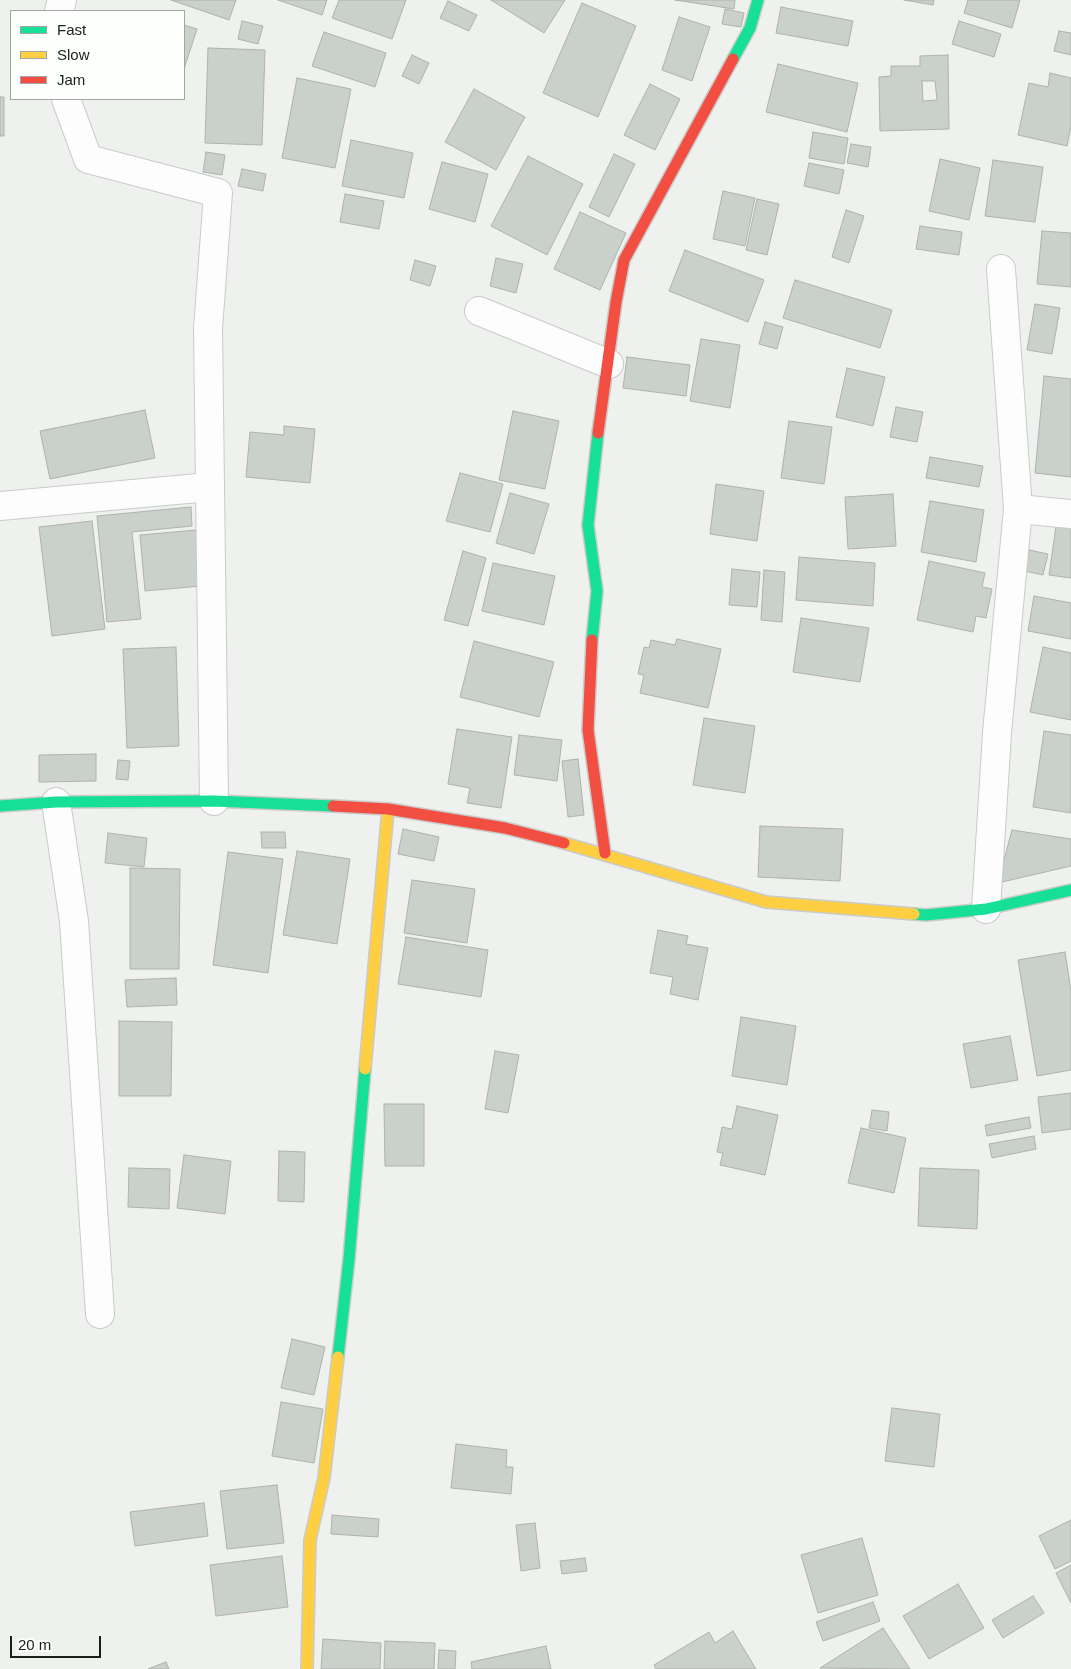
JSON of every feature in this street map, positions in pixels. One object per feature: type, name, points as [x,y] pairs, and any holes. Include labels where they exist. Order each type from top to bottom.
[{"type":"street","points":[[605,853],[588,730],[590,661],[597,590],[588,525],[592,474],[609,364],[616,302],[624,260],[750,28],[758,0]]},
{"type":"street","points":[[66,100],[88,160],[218,193],[208,329],[214,801]]},
{"type":"street","points":[[986,909],[997,733],[1018,509],[1001,269]]},
{"type":"street","points":[[479,312],[609,364]]},
{"type":"street","points":[[0,506],[209,487]]},
{"type":"street","points":[[1018,509],[1071,514]]},
{"type":"street","points":[[0,806],[56,802],[214,801],[388,809],[505,828],[605,853],[766,902],[926,915],[986,909],[1071,890]]},
{"type":"street","points":[[56,802],[74,921],[100,1314]]},
{"type":"street","points":[[307,1669],[310,1540],[324,1478],[349,1259],[388,809]]},
{"type":"building","points":[[171,0],[236,0],[229,20]]},
{"type":"building","points":[[278,0],[327,0],[322,15]]},
{"type":"building","points":[[339,0],[406,0],[392,39],[332,18]]},
{"type":"building","points":[[491,0],[565,0],[544,33]]},
{"type":"building","points":[[675,0],[735,0],[734,9]]},
{"type":"building","points":[[904,0],[934,0],[933,5]]},
{"type":"building","points":[[968,0],[1020,0],[1012,28],[964,13]]},
{"type":"building","points":[[448,1],[477,15],[469,31],[440,18]]},
{"type":"building","points":[[582,3],[636,26],[598,117],[543,93]]},
{"type":"building","points":[[781,7],[853,21],[848,46],[776,33]]},
{"type":"building","points":[[725,9],[744,13],[741,27],[722,24]]},
{"type":"building","points":[[679,17],[710,27],[692,81],[662,70]]},
{"type":"building","points":[[242,21],[263,26],[258,44],[238,39]]},
{"type":"building","points":[[959,21],[1001,34],[994,57],[952,44]]},
{"type":"building","points":[[185,25],[197,29],[185,66]]},
{"type":"building","points":[[1059,31],[1071,33],[1071,55],[1054,51]]},
{"type":"building","points":[[324,32],[386,53],[375,87],[312,66]]},
{"type":"building","points":[[208,48],[265,50],[262,145],[205,143]]},
{"type":"building","points":[[412,55],[429,63],[419,84],[402,76]]},
{"type":"building","points":[[948,55],[949,129],[880,131],[879,77],[891,76],[891,66],[920,66],[920,56]],"holes":[[[922,81],[935,81],[937,100],[923,101]]]},
{"type":"building","points":[[778,64],[858,83],[847,132],[766,112]]},
{"type":"building","points":[[1050,73],[1071,78],[1071,126],[1067,146],[1018,135],[1029,83],[1048,87]]},
{"type":"building","points":[[297,78],[351,89],[335,168],[282,158]]},
{"type":"building","points":[[650,84],[680,99],[655,150],[624,135]]},
{"type":"building","points":[[474,89],[525,117],[496,170],[445,142]]},
{"type":"building","points":[[0,97],[4,97],[4,136],[0,136]]},
{"type":"building","points":[[813,132],[848,138],[844,164],[809,158]]},
{"type":"building","points":[[351,140],[413,153],[404,198],[342,186]]},
{"type":"building","points":[[851,144],[871,147],[868,167],[847,163]]},
{"type":"building","points":[[206,152],[225,155],[222,175],[203,172]]},
{"type":"building","points":[[614,154],[635,164],[609,217],[589,207]]},
{"type":"building","points":[[528,156],[583,184],[547,255],[491,226]]},
{"type":"building","points":[[940,159],[980,168],[969,220],[929,211]]},
{"type":"building","points":[[993,160],[1043,167],[1035,222],[985,216]]},
{"type":"building","points":[[442,162],[488,174],[475,222],[429,209]]},
{"type":"building","points":[[809,163],[844,170],[839,194],[804,186]]},
{"type":"building","points":[[242,169],[266,174],[263,191],[238,186]]},
{"type":"building","points":[[723,191],[755,198],[745,246],[713,239]]},
{"type":"building","points":[[345,194],[384,201],[379,229],[340,222]]},
{"type":"building","points":[[757,199],[779,204],[767,255],[746,250]]},
{"type":"building","points":[[846,210],[864,216],[849,263],[832,257]]},
{"type":"building","points":[[580,212],[626,233],[600,290],[554,269]]},
{"type":"building","points":[[920,226],[962,232],[959,255],[916,249]]},
{"type":"building","points":[[1042,231],[1071,233],[1071,287],[1037,284]]},
{"type":"building","points":[[685,250],[764,280],[748,322],[669,291]]},
{"type":"building","points":[[496,258],[523,264],[516,293],[490,286]]},
{"type":"building","points":[[415,260],[436,266],[430,286],[410,280]]},
{"type":"building","points":[[795,280],[892,310],[880,348],[783,318]]},
{"type":"building","points":[[1035,304],[1060,308],[1052,354],[1027,350]]},
{"type":"building","points":[[765,322],[783,327],[777,349],[759,344]]},
{"type":"building","points":[[701,339],[740,345],[730,408],[690,401]]},
{"type":"building","points":[[627,357],[690,365],[686,396],[623,388]]},
{"type":"building","points":[[847,368],[885,377],[873,426],[836,417]]},
{"type":"building","points":[[1044,376],[1071,379],[1071,477],[1035,473]]},
{"type":"building","points":[[896,407],[923,412],[917,442],[890,437]]},
{"type":"building","points":[[145,410],[155,458],[50,479],[40,431]]},
{"type":"building","points":[[513,411],[559,421],[545,489],[499,480]]},
{"type":"building","points":[[789,421],[832,427],[824,484],[781,478]]},
{"type":"building","points":[[284,426],[315,429],[310,483],[246,477],[250,432],[284,435]]},
{"type":"building","points":[[930,457],[983,466],[979,487],[926,478]]},
{"type":"building","points":[[460,473],[503,484],[490,532],[446,521]]},
{"type":"building","points":[[716,484],[764,491],[757,541],[710,534]]},
{"type":"building","points":[[510,493],[549,504],[534,554],[496,543]]},
{"type":"building","points":[[893,494],[896,546],[848,549],[845,497]]},
{"type":"building","points":[[930,501],[984,510],[976,562],[921,552]]},
{"type":"building","points":[[191,507],[192,526],[132,532],[141,619],[107,622],[97,516]]},
{"type":"building","points":[[92,521],[105,629],[52,636],[39,527]]},
{"type":"building","points":[[1056,526],[1071,528],[1071,578],[1049,575]]},
{"type":"building","points":[[196,530],[201,586],[145,591],[140,535]]},
{"type":"building","points":[[1029,550],[1048,554],[1043,575],[1024,571]]},
{"type":"building","points":[[463,551],[486,558],[468,626],[444,620]]},
{"type":"building","points":[[799,557],[875,563],[873,606],[796,600]]},
{"type":"building","points":[[929,561],[985,573],[982,587],[992,589],[986,618],[976,616],[973,632],[917,620]]},
{"type":"building","points":[[493,563],[555,576],[544,625],[482,611]]},
{"type":"building","points":[[732,569],[760,572],[757,607],[729,605]]},
{"type":"building","points":[[764,570],[785,572],[782,622],[761,620]]},
{"type":"building","points":[[1034,596],[1071,603],[1071,639],[1028,631]]},
{"type":"building","points":[[801,618],[869,628],[860,682],[793,672]]},
{"type":"building","points":[[677,639],[721,649],[708,708],[640,693],[644,675],[638,674],[644,647],[649,648],[651,640],[675,645]]},
{"type":"building","points":[[474,641],[554,662],[539,717],[460,697]]},
{"type":"building","points":[[176,647],[179,746],[127,748],[123,649]]},
{"type":"building","points":[[1043,647],[1071,653],[1071,720],[1030,712]]},
{"type":"building","points":[[704,718],[755,726],[745,793],[693,785]]},
{"type":"building","points":[[457,729],[512,737],[501,808],[467,803],[470,788],[448,784]]},
{"type":"building","points":[[1044,731],[1071,735],[1071,813],[1033,807]]},
{"type":"building","points":[[519,735],[562,740],[557,781],[514,775]]},
{"type":"building","points":[[96,754],[96,781],[39,782],[39,755]]},
{"type":"building","points":[[578,759],[584,815],[568,817],[562,761]]},
{"type":"building","points":[[118,760],[130,761],[128,780],[116,779]]},
{"type":"building","points":[[760,826],[843,829],[840,881],[758,877]]},
{"type":"building","points":[[403,829],[439,837],[434,861],[398,854]]},
{"type":"building","points":[[1012,830],[1071,839],[1071,866],[1002,882],[1003,872],[1001,871]]},
{"type":"building","points":[[261,832],[285,832],[286,848],[262,848]]},
{"type":"building","points":[[108,833],[147,838],[144,867],[105,863]]},
{"type":"building","points":[[297,851],[350,859],[337,944],[283,935]]},
{"type":"building","points":[[228,852],[283,859],[268,973],[213,965]]},
{"type":"building","points":[[130,868],[180,869],[179,969],[130,969]]},
{"type":"building","points":[[412,880],[475,889],[467,943],[404,933]]},
{"type":"building","points":[[658,930],[688,936],[686,944],[708,948],[698,1000],[670,994],[673,977],[650,973]]},
{"type":"building","points":[[406,937],[488,950],[481,997],[398,984]]},
{"type":"building","points":[[1065,952],[1071,991],[1071,1070],[1037,1076],[1018,960]]},
{"type":"building","points":[[176,978],[177,1005],[127,1007],[125,980]]},
{"type":"building","points":[[741,1017],[796,1026],[787,1085],[732,1076]]},
{"type":"building","points":[[119,1021],[172,1022],[171,1096],[119,1096]]},
{"type":"building","points":[[1010,1036],[1018,1080],[971,1088],[963,1044]]},
{"type":"building","points":[[495,1051],[519,1055],[508,1113],[485,1109]]},
{"type":"building","points":[[1071,1093],[1071,1129],[1042,1133],[1038,1097]]},
{"type":"building","points":[[384,1104],[424,1104],[424,1166],[385,1166]]},
{"type":"building","points":[[737,1106],[778,1115],[765,1175],[720,1165],[723,1153],[717,1152],[722,1127],[732,1129]]},
{"type":"building","points":[[872,1110],[889,1112],[887,1131],[869,1128]]},
{"type":"building","points":[[1029,1117],[1031,1128],[987,1136],[985,1125]]},
{"type":"building","points":[[861,1128],[906,1138],[894,1193],[848,1183]]},
{"type":"building","points":[[1034,1136],[1036,1149],[992,1158],[989,1144]]},
{"type":"building","points":[[279,1151],[305,1152],[304,1202],[278,1201]]},
{"type":"building","points":[[184,1155],[231,1161],[225,1214],[177,1208]]},
{"type":"building","points":[[129,1168],[170,1169],[169,1209],[128,1207]]},
{"type":"building","points":[[920,1168],[979,1170],[977,1229],[918,1226]]},
{"type":"building","points":[[292,1339],[325,1347],[314,1395],[281,1388]]},
{"type":"building","points":[[281,1402],[323,1409],[314,1463],[272,1456]]},
{"type":"building","points":[[892,1408],[940,1414],[934,1467],[885,1461]]},
{"type":"building","points":[[456,1444],[507,1450],[506,1467],[513,1467],[511,1494],[451,1488]]},
{"type":"building","points":[[277,1485],[284,1543],[227,1549],[220,1491]]},
{"type":"building","points":[[204,1503],[208,1536],[135,1546],[130,1512]]},
{"type":"building","points":[[332,1515],[379,1519],[378,1537],[331,1534]]},
{"type":"building","points":[[1071,1520],[1071,1561],[1055,1569],[1039,1536]]},
{"type":"building","points":[[535,1523],[540,1568],[521,1571],[516,1525]]},
{"type":"building","points":[[862,1538],[878,1595],[818,1613],[801,1555]]},
{"type":"building","points":[[282,1556],[288,1607],[216,1616],[210,1565]]},
{"type":"building","points":[[585,1558],[587,1571],[562,1574],[560,1561]]},
{"type":"building","points":[[1071,1565],[1071,1603],[1056,1573]]},
{"type":"building","points":[[958,1584],[984,1628],[929,1659],[903,1616]]},
{"type":"building","points":[[1033,1596],[1044,1613],[1003,1638],[992,1620]]},
{"type":"building","points":[[873,1602],[880,1621],[823,1641],[816,1622]]},
{"type":"building","points":[[883,1628],[910,1669],[820,1668]]},
{"type":"building","points":[[733,1631],[756,1669],[656,1669],[654,1665],[709,1632],[715,1643]]},
{"type":"building","points":[[323,1639],[381,1643],[380,1669],[321,1669]]},
{"type":"building","points":[[385,1641],[435,1643],[434,1669],[384,1669]]},
{"type":"building","points":[[546,1646],[551,1669],[472,1669],[471,1662]]},
{"type":"building","points":[[439,1650],[456,1651],[455,1669],[438,1669]]},
{"type":"building","points":[[166,1662],[169,1669],[148,1669]]},
{"type":"traffic: fast","points":[[733,59],[750,28],[758,0]]},
{"type":"traffic: fast","points":[[592,640],[597,591],[588,525],[598,433]]},
{"type":"traffic: fast","points":[[0,806],[56,802],[214,801],[333,806]]},
{"type":"traffic: fast","points":[[914,914],[926,915],[986,909],[1071,890]]},
{"type":"traffic: fast","points":[[338,1357],[349,1259],[365,1069]]},
{"type":"traffic: slow","points":[[365,1069],[388,809]]},
{"type":"traffic: slow","points":[[564,843],[766,902],[914,914]]},
{"type":"traffic: slow","points":[[307,1669],[310,1540],[324,1478],[338,1357]]},
{"type":"traffic: jam","points":[[598,433],[616,302],[624,260],[733,59]]},
{"type":"traffic: jam","points":[[592,640],[588,730],[605,853]]},
{"type":"traffic: jam","points":[[333,806],[388,809],[505,828],[564,843]]}]
